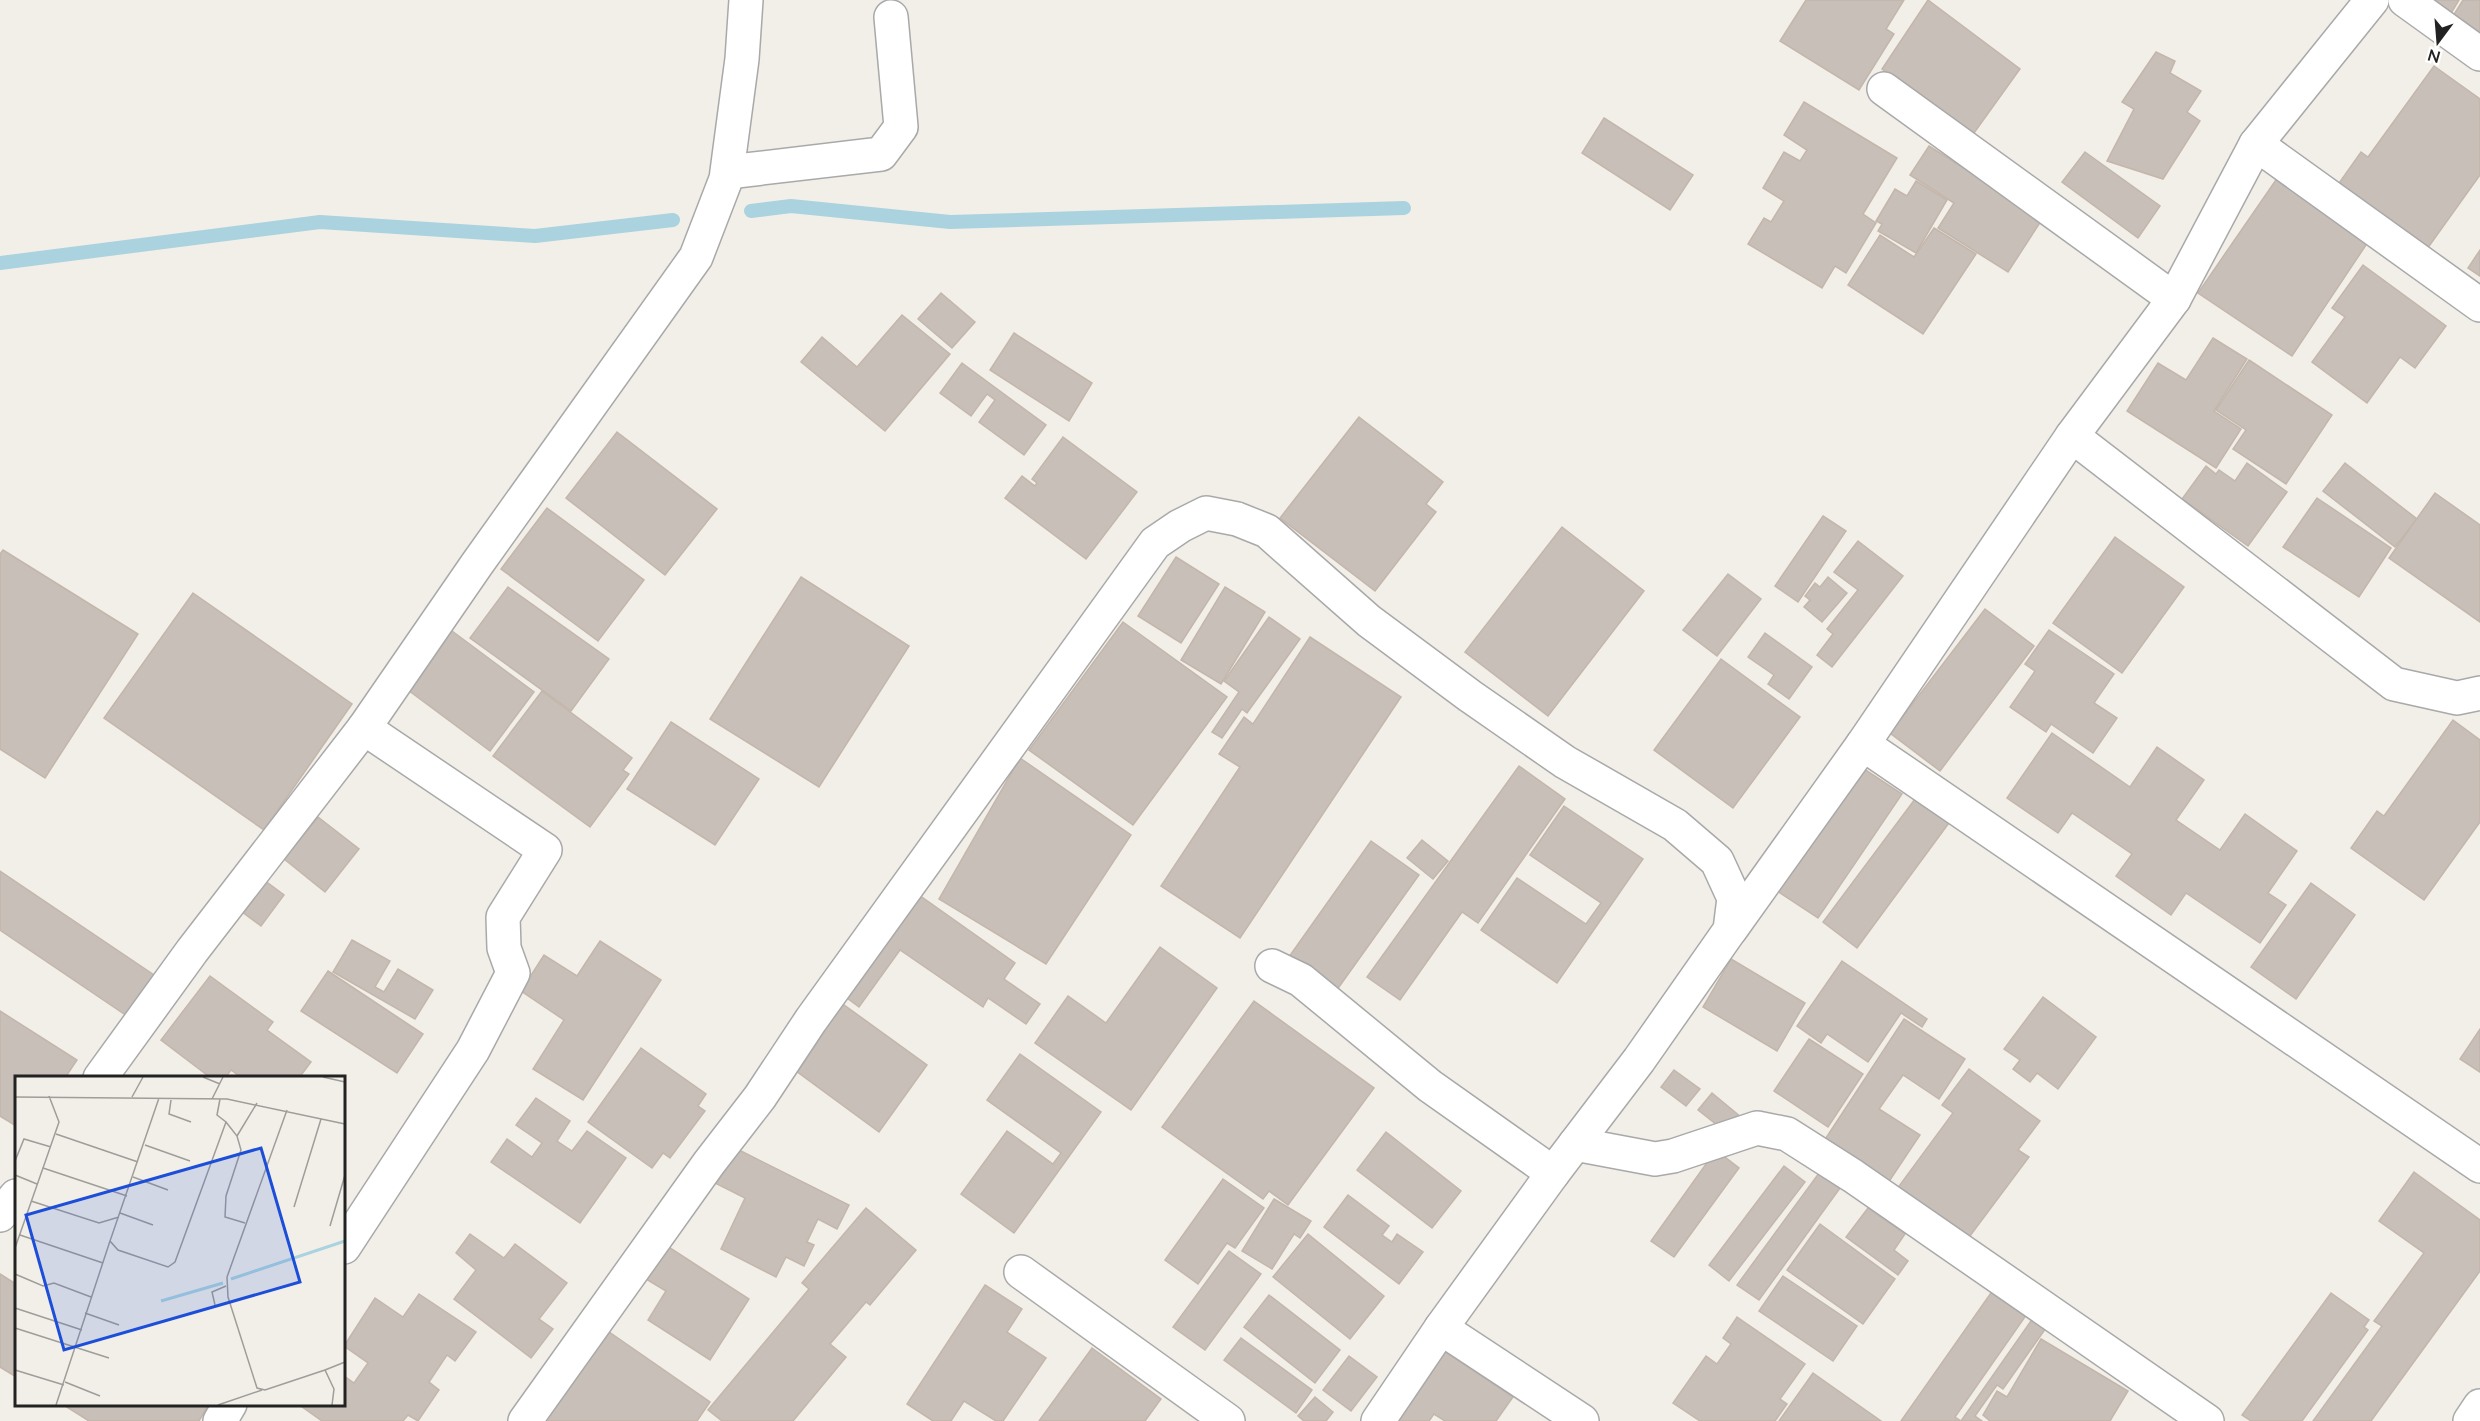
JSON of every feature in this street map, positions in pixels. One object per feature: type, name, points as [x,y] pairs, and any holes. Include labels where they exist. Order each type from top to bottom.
[{"type":"street","points":[[101,1076],[192,951],[364,728],[477,564],[696,257],[728,172],[742,59],[746,0]]},
{"type":"street","points":[[1378,1421],[1441,1328],[1553,1173],[1639,1060],[1863,744],[2072,436],[2174,299],[2256,144],[2372,0]]},
{"type":"street","points":[[2405,0],[2480,54]]},
{"type":"street","points":[[728,172],[881,154],[901,127],[891,17]]},
{"type":"street","points":[[1884,89],[2174,299]]},
{"type":"street","points":[[2256,144],[2480,305]]},
{"type":"street","points":[[2072,436],[2394,684],[2457,698],[2480,693]]},
{"type":"street","points":[[525,1421],[709,1163],[760,1097],[811,1020],[1155,543],[1180,526],[1206,513],[1237,519],[1267,531],[1369,621],[1470,696],[1565,762],[1675,825],[1716,861],[1734,898],[1730,930]]},
{"type":"street","points":[[345,1245],[473,1050],[513,973],[504,948],[503,917],[545,850],[364,728]]},
{"type":"street","points":[[1863,744],[2480,1166]]},
{"type":"street","points":[[1272,966],[1301,980],[1430,1086],[1553,1173]]},
{"type":"street","points":[[1575,1143],[1655,1160],[1757,1128],[1787,1134],[1853,1176],[2207,1421]]},
{"type":"street","points":[[0,1215],[15,1197]]},
{"type":"street","points":[[1022,1272],[1228,1421]]},
{"type":"street","points":[[1441,1328],[1582,1421]]},
{"type":"street","points":[[220,1421],[229,1406]]},
{"type":"street","points":[[2470,1421],[2480,1406]]},
{"type":"building","points":[[1806,0],[1904,0],[1886,29],[1894,34],[1859,90],[1780,41]]},
{"type":"building","points":[[1928,0],[2020,69],[1974,133],[1882,69]]},
{"type":"building","points":[[2427,0],[2459,0],[2450,15]]},
{"type":"building","points":[[2463,0],[2480,0],[2480,34],[2453,16]]},
{"type":"building","points":[[2156,52],[2175,61],[2170,73],[2201,91],[2187,112],[2200,121],[2163,179],[2107,161],[2134,109],[2122,102]]},
{"type":"building","points":[[2434,66],[2480,99],[2480,175],[2422,256],[2332,193],[2361,152],[2368,157]]},
{"type":"building","points":[[1804,102],[1897,158],[1863,214],[1876,223],[1846,273],[1835,266],[1822,288],[1748,244],[1764,218],[1771,222],[1784,201],[1763,188],[1784,152],[1800,161],[1807,150],[1784,135]]},
{"type":"building","points":[[1604,118],[1693,175],[1670,210],[1582,153]]},
{"type":"building","points":[[1929,146],[2043,218],[2008,272],[1938,228],[1954,203],[1910,175]]},
{"type":"building","points":[[2085,152],[2160,206],[2138,238],[2062,182]]},
{"type":"building","points":[[2280,174],[2372,236],[2292,356],[2198,293]]},
{"type":"building","points":[[1916,181],[1947,200],[1916,253],[1878,231],[1882,224],[1876,221],[1895,189],[1907,196]]},
{"type":"building","points":[[1934,228],[1976,254],[1923,334],[1848,285],[1880,235],[1914,257]]},
{"type":"building","points":[[2480,250],[2480,276],[2468,268]]},
{"type":"building","points":[[2363,265],[2446,326],[2415,368],[2400,357],[2367,403],[2312,362],[2345,317],[2332,308]]},
{"type":"building","points":[[941,293],[975,322],[952,348],[918,319]]},
{"type":"building","points":[[902,315],[950,354],[885,431],[801,362],[822,337],[857,367]]},
{"type":"building","points":[[1014,333],[1092,383],[1069,421],[990,370]]},
{"type":"building","points":[[2213,338],[2247,359],[2214,411],[2241,429],[2216,468],[2127,411],[2158,363],[2186,380]]},
{"type":"building","points":[[2249,360],[2332,415],[2286,484],[2233,449],[2246,430],[2216,410]]},
{"type":"building","points":[[962,363],[1046,425],[1024,455],[979,422],[995,400],[987,394],[971,416],[940,393]]},
{"type":"building","points":[[1359,417],[1443,482],[1426,504],[1436,512],[1375,591],[1280,518]]},
{"type":"building","points":[[617,432],[717,509],[665,575],[566,498]]},
{"type":"building","points":[[1063,437],[1137,492],[1086,559],[1005,498],[1022,476],[1035,486],[1037,483],[1032,479]]},
{"type":"building","points":[[2247,463],[2287,492],[2248,546],[2182,499],[2206,466],[2216,474],[2219,470],[2235,481]]},
{"type":"building","points":[[2345,463],[2417,519],[2395,547],[2323,491]]},
{"type":"building","points":[[2435,493],[2480,525],[2480,622],[2389,558]]},
{"type":"building","points":[[2317,498],[2391,548],[2359,597],[2283,547]]},
{"type":"building","points":[[547,508],[644,580],[598,641],[501,569]]},
{"type":"building","points":[[1823,516],[1846,531],[1798,602],[1775,586]]},
{"type":"building","points":[[1562,527],[1644,591],[1548,716],[1465,652]]},
{"type":"building","points":[[2115,537],[2184,587],[2122,673],[2053,623]]},
{"type":"building","points":[[1858,541],[1903,576],[1832,667],[1817,655],[1833,634],[1827,629],[1858,590],[1834,572]]},
{"type":"building","points":[[3,550],[138,634],[45,778],[0,749],[0,554]]},
{"type":"building","points":[[1176,557],[1219,584],[1181,643],[1138,616]]},
{"type":"building","points":[[1728,574],[1761,599],[1717,656],[1683,630]]},
{"type":"building","points":[[801,577],[909,646],[819,787],[710,719]]},
{"type":"building","points":[[1828,577],[1847,593],[1822,622],[1804,607],[1810,600],[1805,596],[1815,583],[1820,587]]},
{"type":"building","points":[[508,587],[609,659],[571,711],[470,638]]},
{"type":"building","points":[[1225,587],[1265,612],[1221,684],[1181,660]]},
{"type":"building","points":[[193,593],[352,704],[264,830],[104,718]]},
{"type":"building","points":[[1985,609],[2034,646],[1940,771],[1890,733]]},
{"type":"building","points":[[1269,617],[1300,639],[1247,713],[1242,709],[1222,738],[1212,732],[1239,692],[1224,681]]},
{"type":"building","points":[[1123,622],[1227,697],[1133,825],[1029,750]]},
{"type":"building","points":[[444,625],[534,692],[490,751],[400,684]]},
{"type":"building","points":[[2049,630],[2114,674],[2094,703],[2117,718],[2093,753],[2051,724],[2046,732],[2010,707],[2035,671],[2025,664]]},
{"type":"building","points":[[1765,633],[1812,667],[1789,699],[1768,684],[1774,675],[1748,657]]},
{"type":"building","points":[[1310,637],[1401,697],[1240,938],[1161,886],[1240,767],[1219,754],[1244,717],[1253,724]]},
{"type":"building","points":[[1721,659],[1800,717],[1733,808],[1654,750]]},
{"type":"building","points":[[542,691],[632,758],[623,770],[629,774],[590,827],[493,756]]},
{"type":"building","points":[[2453,720],[2480,740],[2480,822],[2424,900],[2351,848],[2377,811],[2384,816]]},
{"type":"building","points":[[671,722],[759,779],[715,845],[627,789]]},
{"type":"building","points":[[2052,733],[2130,787],[2157,747],[2204,780],[2176,820],[2220,850],[2245,814],[2297,851],[2268,893],[2286,905],[2260,943],[2186,893],[2171,915],[2116,876],[2132,854],[2072,813],[2058,833],[2007,798]]},
{"type":"building","points":[[1020,758],[1131,835],[1046,964],[939,899]]},
{"type":"building","points":[[1519,766],[1565,799],[1478,923],[1462,912],[1400,1000],[1367,977]]},
{"type":"building","points":[[1861,767],[1902,794],[1818,918],[1777,891]]},
{"type":"building","points":[[1915,799],[1949,823],[1857,948],[1823,922]]},
{"type":"building","points":[[1564,806],[1643,859],[1557,983],[1481,930],[1517,878],[1586,924],[1601,903],[1530,855]]},
{"type":"building","points":[[318,817],[359,849],[325,892],[284,859]]},
{"type":"building","points":[[1422,840],[1448,861],[1433,879],[1407,858]]},
{"type":"building","points":[[1371,841],[1419,875],[1334,994],[1286,961]]},
{"type":"building","points":[[0,871],[154,975],[127,1016],[0,930]]},
{"type":"building","points":[[264,880],[284,895],[261,926],[241,911]]},
{"type":"building","points":[[2311,883],[2355,915],[2296,999],[2251,967]]},
{"type":"building","points":[[912,890],[1015,963],[1004,979],[1040,1004],[1026,1024],[988,998],[983,1007],[900,950],[859,1007],[839,992]]},
{"type":"building","points":[[352,940],[390,961],[375,987],[384,992],[398,969],[433,990],[415,1019],[333,972]]},
{"type":"building","points":[[600,941],[661,980],[583,1100],[533,1069],[564,1020],[521,991],[544,955],[577,976]]},
{"type":"building","points":[[1160,947],[1217,988],[1131,1110],[1035,1043],[1068,996],[1106,1023]]},
{"type":"building","points":[[1731,959],[1805,1003],[1777,1051],[1703,1007]]},
{"type":"building","points":[[1842,961],[1927,1019],[1922,1027],[1901,1013],[1868,1062],[1827,1034],[1821,1043],[1797,1026]]},
{"type":"building","points":[[328,971],[423,1034],[397,1073],[301,1011]]},
{"type":"building","points":[[210,976],[273,1022],[267,1030],[311,1062],[300,1076],[239,1076],[231,1070],[226,1076],[208,1076],[161,1040]]},
{"type":"building","points":[[2043,997],[2096,1037],[2058,1089],[2037,1073],[2030,1082],[2013,1069],[2020,1060],[2004,1049]]},
{"type":"building","points":[[1254,1001],[1374,1088],[1288,1205],[1269,1191],[1263,1199],[1162,1127]]},
{"type":"building","points":[[840,1002],[927,1065],[879,1132],[792,1068]]},
{"type":"building","points":[[0,1011],[77,1060],[66,1076],[15,1076],[15,1125],[0,1116]]},
{"type":"building","points":[[1904,1019],[1965,1059],[1939,1099],[1903,1075],[1879,1109],[1920,1135],[1884,1189],[1820,1147]]},
{"type":"building","points":[[2480,1029],[2480,1072],[2460,1059]]},
{"type":"building","points":[[1809,1039],[1863,1074],[1828,1127],[1774,1091]]},
{"type":"building","points":[[641,1048],[706,1094],[698,1106],[705,1111],[670,1158],[663,1153],[652,1168],[588,1122]]},
{"type":"building","points":[[1020,1054],[1101,1112],[1014,1233],[961,1194],[1007,1131],[1053,1164],[1061,1153],[987,1100]]},
{"type":"building","points":[[1969,1069],[2040,1121],[2018,1150],[2029,1157],[1961,1248],[1891,1197],[1953,1113],[1942,1105]]},
{"type":"building","points":[[1674,1070],[1700,1089],[1686,1106],[1661,1087]]},
{"type":"building","points":[[1712,1093],[1741,1117],[1727,1133],[1698,1110]]},
{"type":"building","points":[[536,1098],[570,1121],[557,1141],[572,1151],[587,1131],[626,1158],[580,1223],[491,1162],[507,1139],[532,1157],[542,1143],[516,1125]]},
{"type":"building","points":[[1386,1132],[1461,1191],[1432,1228],[1357,1170]]},
{"type":"building","points":[[733,1147],[849,1205],[837,1229],[818,1219],[807,1242],[814,1245],[804,1266],[786,1257],[776,1277],[721,1249],[745,1198],[715,1183]]},
{"type":"building","points":[[1716,1150],[1739,1168],[1674,1257],[1651,1241]]},
{"type":"building","points":[[1784,1166],[1805,1182],[1729,1281],[1709,1265]]},
{"type":"building","points":[[1822,1169],[1843,1184],[1759,1300],[1737,1285]]},
{"type":"building","points":[[2414,1172],[2480,1220],[2480,1271],[2371,1421],[2313,1421],[2382,1326],[2374,1321],[2424,1253],[2379,1221]]},
{"type":"building","points":[[1223,1179],[1264,1208],[1235,1248],[1227,1243],[1198,1284],[1165,1260]]},
{"type":"building","points":[[1348,1195],[1389,1226],[1382,1235],[1392,1242],[1397,1234],[1423,1252],[1399,1284],[1324,1227]]},
{"type":"building","points":[[1274,1199],[1311,1221],[1300,1238],[1294,1234],[1272,1269],[1242,1251]]},
{"type":"building","points":[[866,1208],[916,1250],[870,1305],[866,1302],[830,1344],[846,1357],[793,1421],[722,1421],[708,1410],[809,1289],[802,1283]]},
{"type":"building","points":[[1868,1208],[1905,1234],[1894,1250],[1908,1261],[1898,1275],[1846,1237]]},
{"type":"building","points":[[1820,1224],[1895,1279],[1863,1324],[1787,1270]]},
{"type":"building","points":[[470,1234],[504,1258],[515,1244],[567,1283],[539,1319],[553,1329],[531,1358],[454,1299],[476,1270],[456,1253]]},
{"type":"building","points":[[1308,1234],[1384,1296],[1350,1339],[1273,1277]]},
{"type":"building","points":[[667,1246],[749,1299],[710,1360],[648,1320],[666,1291],[646,1279]]},
{"type":"building","points":[[1229,1251],[1261,1274],[1205,1350],[1173,1327]]},
{"type":"building","points":[[0,1274],[15,1283],[15,1376],[0,1367]]},
{"type":"building","points":[[1783,1276],[1857,1326],[1833,1361],[1759,1311]]},
{"type":"building","points":[[985,1285],[1022,1309],[1007,1332],[1046,1358],[1003,1421],[996,1421],[964,1401],[951,1421],[933,1421],[907,1404]]},
{"type":"building","points":[[1993,1290],[2027,1314],[1955,1417],[1961,1421],[1901,1421]]},
{"type":"building","points":[[2331,1293],[2369,1320],[2364,1327],[2368,1330],[2302,1421],[2251,1421],[2242,1415]]},
{"type":"building","points":[[419,1294],[476,1332],[455,1361],[447,1355],[429,1382],[439,1390],[418,1421],[408,1415],[403,1421],[322,1421],[301,1406],[345,1406],[345,1377],[354,1383],[368,1363],[345,1344],[375,1298],[403,1317]]},
{"type":"building","points":[[1269,1295],[1340,1350],[1315,1383],[1244,1327]]},
{"type":"building","points":[[1737,1317],[1805,1364],[1780,1399],[1787,1404],[1775,1421],[1700,1421],[1673,1403],[1706,1356],[1717,1364],[1731,1344],[1723,1338]]},
{"type":"building","points":[[2033,1318],[2046,1328],[2003,1389],[1997,1385],[1975,1416],[1982,1421],[1961,1421]]},
{"type":"building","points":[[602,1327],[710,1402],[697,1421],[537,1421]]},
{"type":"building","points":[[1241,1338],[1312,1390],[1296,1413],[1224,1360]]},
{"type":"building","points":[[2041,1339],[2128,1391],[2110,1421],[1990,1421],[1983,1415],[1997,1391],[2007,1397]]},
{"type":"building","points":[[1435,1345],[1513,1397],[1496,1421],[1445,1421],[1434,1414],[1429,1421],[1399,1421],[1388,1414]]},
{"type":"building","points":[[1092,1348],[1161,1399],[1145,1421],[1039,1421]]},
{"type":"building","points":[[1349,1356],[1377,1377],[1351,1411],[1323,1390]]},
{"type":"building","points":[[1813,1373],[1881,1421],[1779,1421]]},
{"type":"building","points":[[1315,1397],[1333,1412],[1326,1421],[1304,1421],[1298,1416]]},
{"type":"building","points":[[65,1406],[208,1406],[199,1421],[89,1421]]},
{"type":"waterway","points":[[751,211],[791,206],[950,222],[1404,208]]},
{"type":"waterway","points":[[0,263],[320,222],[535,236],[673,220]]}]
